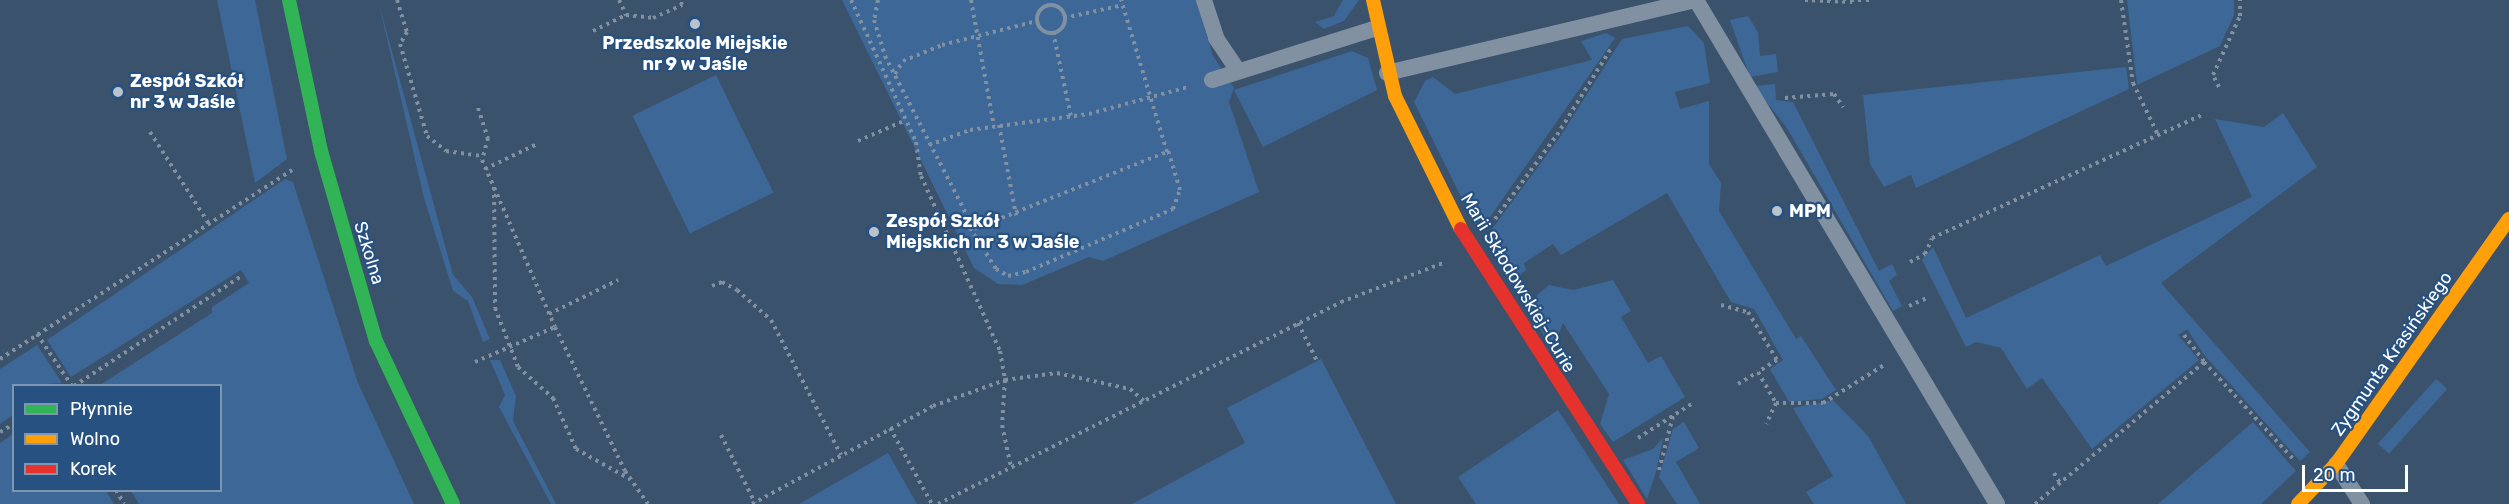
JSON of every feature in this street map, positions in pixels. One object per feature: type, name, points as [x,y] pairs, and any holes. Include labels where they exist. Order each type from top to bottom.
[{"type":"street","name":"Szkolna","points":[[289,0],[321,151],[376,340],[453,504]]},
{"type":"street","name":"Marii Skłodowskiej-Curie","points":[[1373,0],[1387,73],[1460,227],[1570,403],[1638,504]]},
{"type":"street","name":"Zygmunta Krasińskiego","points":[[2298,504],[2336,464],[2509,219]]},
{"type":"lane","points":[[1204,0],[1216,38],[1238,71]]},
{"type":"lane","points":[[1387,73],[1696,0],[1997,504]]},
{"type":"lane","points":[[1212,80],[1377,28]]},
{"type":"lane","points":[[2336,464],[2362,504]]},
{"type":"path","points":[[397,0],[407,32],[400,44],[427,136],[446,151],[481,156]]},
{"type":"path","points":[[619,0],[626,15]]},
{"type":"path","points":[[593,31],[626,15],[653,18],[682,5],[680,0]]},
{"type":"path","points":[[851,0],[918,148],[921,176],[1000,351],[1005,380],[1002,425],[1011,467]]},
{"type":"path","points":[[878,0],[877,35],[895,75],[967,222],[996,269],[1008,276],[1026,272],[1173,209],[1180,190],[1122,3],[1064,18],[1053,32]]},
{"type":"path","points":[[971,0],[1016,215]]},
{"type":"path","points":[[895,75],[903,61],[977,34],[1037,21],[1048,6],[1047,0]]},
{"type":"path","points":[[1805,0],[1870,0]]},
{"type":"path","points":[[2121,0],[2133,83],[2158,135]]},
{"type":"path","points":[[2219,87],[2213,75],[2240,16],[2240,0]]},
{"type":"path","points":[[1048,6],[1058,7],[1064,18]]},
{"type":"path","points":[[1490,225],[1557,135],[1631,15]]},
{"type":"path","points":[[1037,21],[1053,32],[1071,117]]},
{"type":"path","points":[[929,145],[997,125],[1071,117],[1152,98],[1212,80]]},
{"type":"path","points":[[1778,98],[1834,94],[1843,107]]},
{"type":"path","points":[[478,108],[488,138],[481,156],[485,169],[555,327],[630,479],[648,504]]},
{"type":"path","points":[[1910,262],[1925,254],[1932,238],[2202,115]]},
{"type":"path","points":[[858,141],[906,120]]},
{"type":"path","points":[[150,132],[209,224]]},
{"type":"path","points":[[485,169],[537,144]]},
{"type":"path","points":[[967,222],[978,228],[1016,215],[1160,159],[1168,148]]},
{"type":"path","points":[[0,359],[301,165]]},
{"type":"path","points":[[494,188],[494,297],[510,346],[526,378],[557,404],[576,449],[630,479]]},
{"type":"path","points":[[938,504],[1298,323],[1449,260]]},
{"type":"path","points":[[76,384],[243,275]]},
{"type":"path","points":[[549,314],[618,280]]},
{"type":"path","points":[[712,286],[722,282],[737,290],[771,320],[842,455]]},
{"type":"path","points":[[1912,304],[1927,298]]},
{"type":"path","points":[[1721,305],[1748,312],[1777,360],[1738,384]]},
{"type":"path","points":[[1298,323],[1317,361]]},
{"type":"path","points":[[475,362],[555,327]]},
{"type":"path","points":[[37,334],[72,384]]},
{"type":"path","points":[[2184,335],[2204,362],[2303,470]]},
{"type":"path","points":[[1776,403],[1822,403],[1905,352]]},
{"type":"path","points":[[2035,504],[2204,362]]},
{"type":"path","points":[[1758,372],[1776,403]]},
{"type":"path","points":[[721,435],[753,503],[952,397],[1005,380],[1057,374],[1130,389],[1143,401]]},
{"type":"path","points":[[1606,458],[1693,403]]},
{"type":"path","points":[[1766,424],[1776,403]]},
{"type":"path","points":[[1657,478],[1673,416]]},
{"type":"path","points":[[890,428],[932,504]]},
{"type":"path","points":[[2054,473],[2060,483]]},
{"type":"shaded area","points":[[217,0],[255,0],[287,159],[255,183]]},
{"type":"shaded area","points":[[378,0],[453,275],[472,297],[490,339],[483,342],[468,301],[453,291],[424,198]]},
{"type":"shaded area","points":[[842,0],[1196,0],[1213,56],[1234,88],[1229,102],[1259,192],[1103,261],[1089,257],[1022,285],[998,284],[974,268]]},
{"type":"shaded area","points":[[1343,0],[1359,0],[1344,21],[1324,29],[1315,22],[1334,16]]},
{"type":"shaded area","points":[[2127,0],[2234,0],[2234,15],[2220,46],[2137,85]]},
{"type":"shaded area","points":[[1748,16],[1758,32],[1760,56],[1776,54],[1778,72],[1750,77],[1730,20]]},
{"type":"shaded area","points":[[1688,26],[1704,43],[1710,83],[1675,92],[1680,109],[1709,101],[1709,164],[1721,183],[1719,211],[1796,339],[1801,336],[1836,390],[1822,399],[1789,402],[1770,369],[1783,360],[1754,309],[1731,302],[1667,193],[1561,255],[1553,244],[1524,263],[1526,270],[1520,275],[1507,271],[1484,240],[1560,137],[1622,39]]},
{"type":"shaded area","points":[[1606,33],[1615,38],[1479,233],[1414,102],[1425,81],[1433,77],[1455,94],[1592,60],[1581,41]]},
{"type":"shaded area","points":[[1352,51],[1368,58],[1377,90],[1263,147],[1234,90]]},
{"type":"shaded area","points":[[2126,67],[2129,89],[1916,188],[1911,175],[1884,187],[1870,164],[1863,95]]},
{"type":"shaded area","points":[[716,75],[773,193],[690,234],[632,116]]},
{"type":"shaded area","points":[[1775,84],[1776,100],[1793,102],[1879,271],[1892,264],[1897,275],[1889,281],[1902,306],[1893,311],[1787,128],[1754,86]]},
{"type":"shaded area","points":[[2283,113],[2317,167],[2161,283],[2310,452],[2300,461],[2205,356],[2187,329],[2178,335],[2199,360],[2092,449],[2042,378],[2027,389],[2001,348],[1976,342],[1966,347],[1922,260],[1933,247],[1966,318],[2100,255],[2106,266],[2252,197],[2215,119],[2264,127]]},
{"type":"shaded area","points":[[285,179],[293,182],[358,383],[414,504],[139,504],[132,492],[222,492],[222,384],[102,384],[212,313],[212,307],[249,283],[241,270],[71,377],[47,340]]},
{"type":"shaded area","points":[[1613,280],[1631,311],[1621,317],[1648,363],[1661,356],[1685,397],[1613,442],[1600,424],[1609,394],[1563,323],[1552,351],[1531,312],[1537,295],[1549,285],[1573,290]]},
{"type":"shaded area","points":[[37,345],[62,383],[12,384],[12,416],[0,424],[0,369]]},
{"type":"shaded area","points":[[1321,359],[1396,504],[1132,504],[1245,443],[1227,408]]},
{"type":"shaded area","points":[[490,360],[500,360],[516,396],[513,421],[556,504],[551,504],[499,407],[505,395]]},
{"type":"shaded area","points":[[2436,379],[2447,389],[2389,454],[2378,444]]},
{"type":"shaded area","points":[[1833,400],[1868,436],[1906,504],[1814,504],[1806,492],[1833,476],[1793,408]]},
{"type":"shaded area","points":[[1558,410],[1619,504],[1476,504],[1458,477]]},
{"type":"shaded area","points":[[1684,422],[1699,448],[1676,462],[1700,504],[1677,504],[1659,477],[1673,429]]},
{"type":"shaded area","points":[[2253,422],[2296,471],[2261,504],[2158,504]]},
{"type":"shaded area","points":[[12,435],[12,492],[107,492],[114,504],[0,504],[0,443]]},
{"type":"shaded area","points":[[1663,438],[1656,472],[1647,499],[1623,460],[1653,449]]},
{"type":"shaded area","points":[[888,453],[917,504],[799,504]]},
{"type":"traffic: fast","points":[[289,0],[321,151],[376,341],[453,504]]},
{"type":"traffic: slow","points":[[1373,0],[1395,96],[1461,229]]},
{"type":"traffic: slow","points":[[2298,504],[2336,464],[2509,219]]},
{"type":"traffic: jam","points":[[1461,229],[1638,504]]},
{"type":"place","name":"Przedszkole Miejskie nr 9 w Jaśle","points":[[695,24]]},
{"type":"place","name":"Zespół Szkół nr 3 w Jaśle","points":[[118,92]]},
{"type":"place","name":"MPM","points":[[1777,211]]},
{"type":"place","name":"Zespół Szkół Miejskich nr 3 w Jaśle","points":[[874,232]]}]
